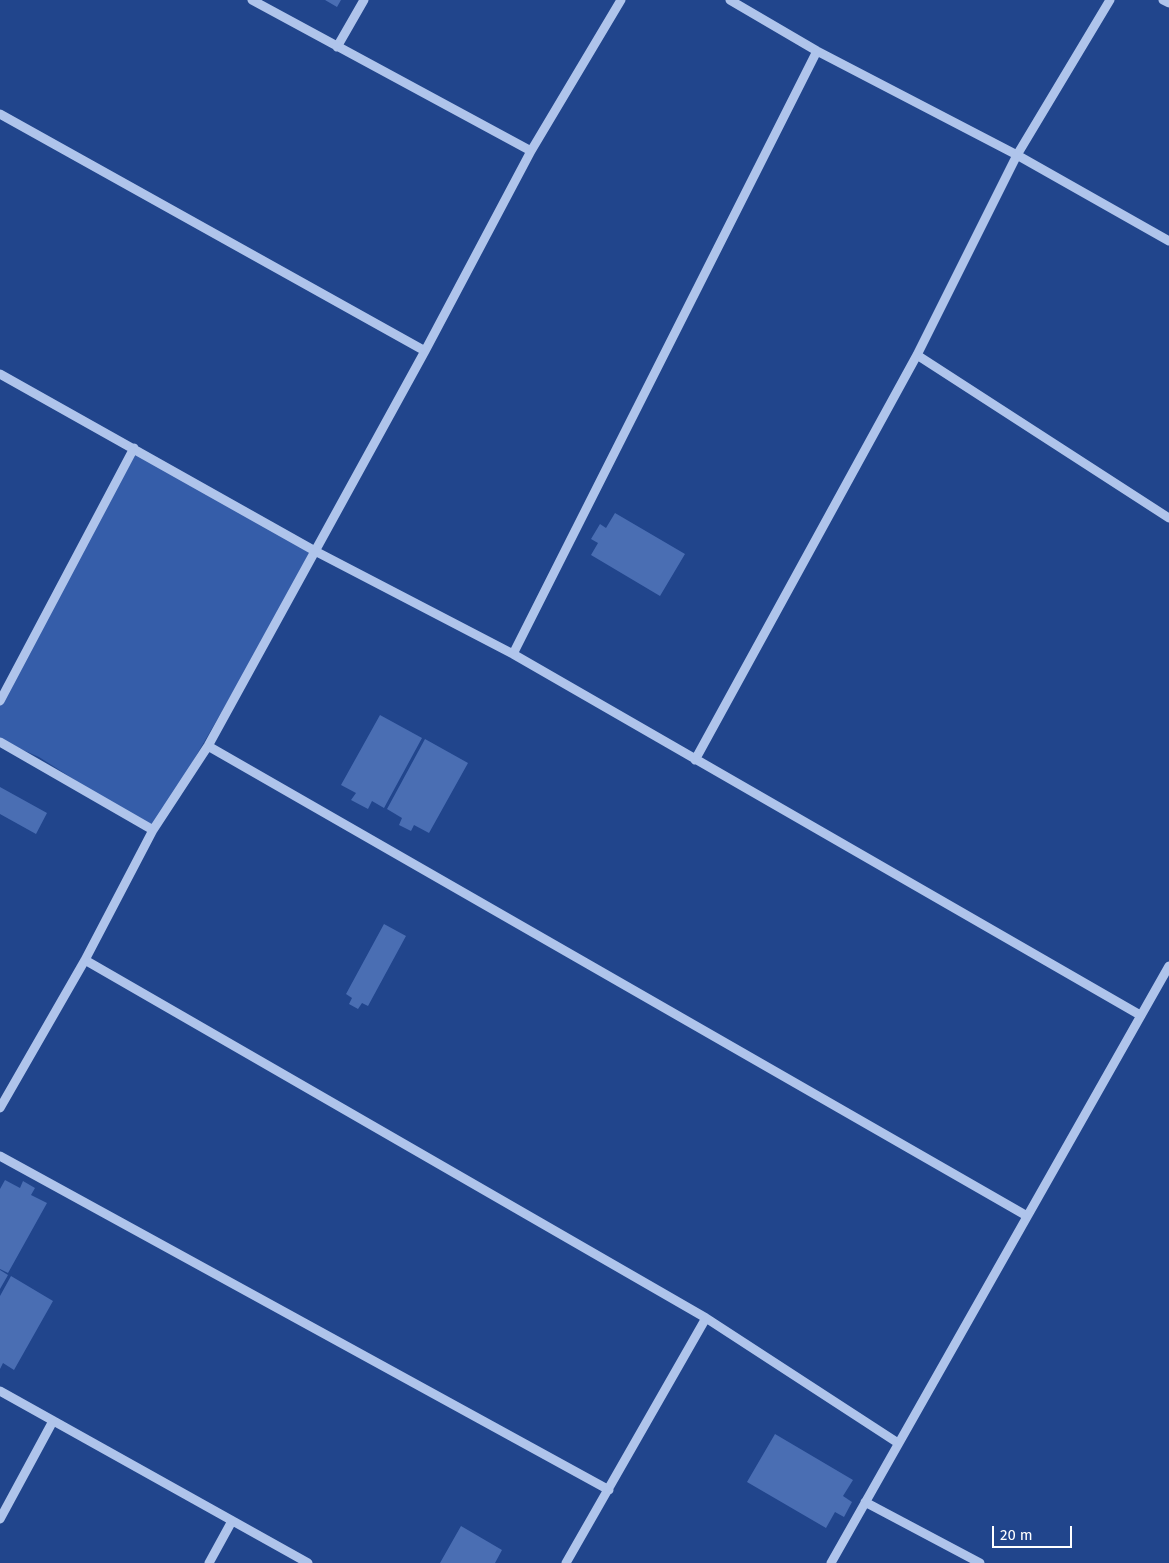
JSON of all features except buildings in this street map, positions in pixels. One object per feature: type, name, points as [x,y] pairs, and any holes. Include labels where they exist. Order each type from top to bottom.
[{"type":"street","points":[[252,0],[531,151]]},
{"type":"street","points":[[337,47],[364,0]]},
{"type":"street","points":[[0,1108],[85,960],[153,830],[208,746],[425,351],[531,151],[621,0]]},
{"type":"street","points":[[730,0],[817,51],[1017,155],[1169,241]]},
{"type":"street","points":[[695,760],[917,355],[1017,155],[1110,0]]},
{"type":"street","points":[[1163,0],[1169,3]]},
{"type":"street","points":[[513,654],[817,51]]},
{"type":"street","points":[[0,114],[425,351]]},
{"type":"street","points":[[917,355],[1169,518]]},
{"type":"street","points":[[0,374],[315,551],[513,654],[1140,1015]]},
{"type":"street","points":[[0,700],[134,448]]},
{"type":"street","points":[[0,742],[153,830]]},
{"type":"street","points":[[208,746],[1027,1216]]},
{"type":"street","points":[[85,960],[706,1318],[898,1443]]},
{"type":"street","points":[[831,1563],[1169,966]]},
{"type":"street","points":[[0,1156],[609,1490]]},
{"type":"street","points":[[566,1563],[706,1318]]},
{"type":"street","points":[[0,1391],[308,1563]]},
{"type":"street","points":[[0,1519],[53,1421]]},
{"type":"street","points":[[865,1502],[980,1563]]},
{"type":"street","points":[[209,1563],[232,1521]]},
{"type":"shaded area","points":[[134,448],[315,551],[153,830],[39,757],[0,740],[0,701]]}]
